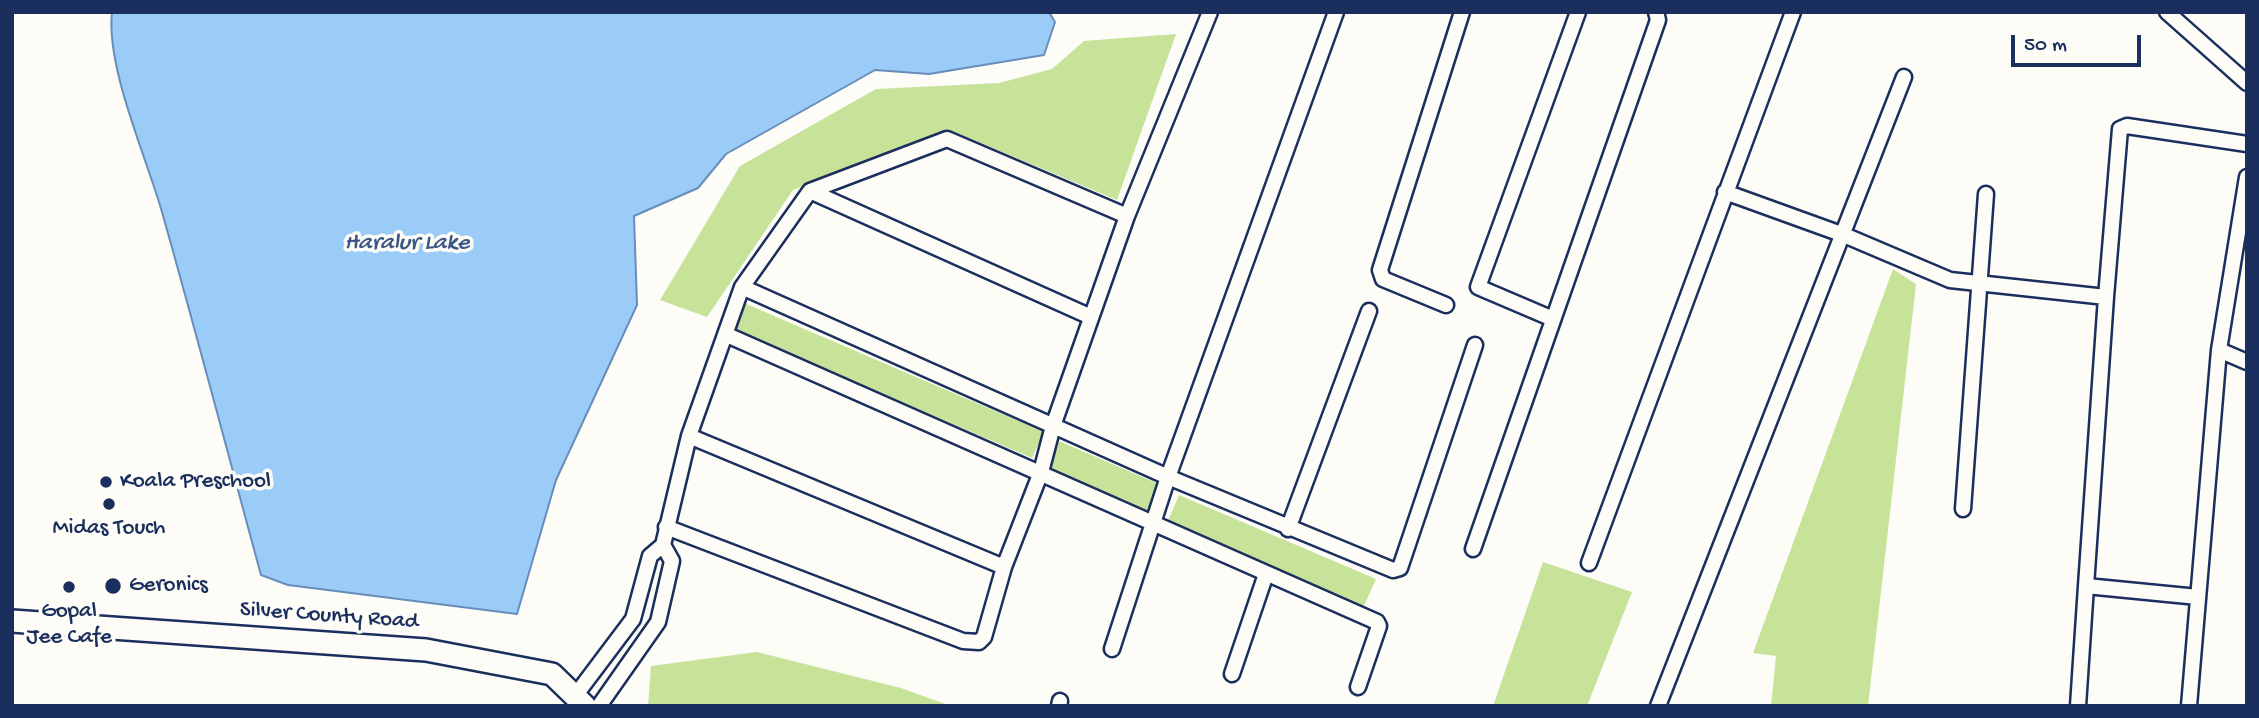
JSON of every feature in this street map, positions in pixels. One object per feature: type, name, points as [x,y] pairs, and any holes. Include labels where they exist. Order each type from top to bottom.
[{"type":"street","points":[[666,527],[971,643],[984,637],[1004,567],[1041,472],[1053,426],[1127,216],[1210,12]]},
{"type":"street","points":[[1112,649],[1155,524],[1168,477],[1336,12]]},
{"type":"street","points":[[1447,305],[1383,279],[1380,270],[1462,12]]},
{"type":"street","points":[[1553,319],[1478,287],[1578,12]]},
{"type":"street","points":[[1473,549],[1658,20],[1656,12]]},
{"type":"street","points":[[1589,562],[1793,12]]},
{"type":"street","points":[[2167,12],[2247,83]]},
{"type":"street","points":[[1658,706],[1904,77]]},
{"type":"street","points":[[2078,706],[2120,129],[2127,126],[2247,144]]},
{"type":"street","points":[[599,706],[658,622],[672,561],[663,545],[666,527],[689,436],[742,287],[810,191],[947,139],[1127,216]]},
{"type":"street","points":[[2189,706],[2219,350],[2247,177]]},
{"type":"street","points":[[810,191],[1091,317]]},
{"type":"street","points":[[1725,192],[1844,235],[1950,280],[2106,297]]},
{"type":"street","points":[[1963,509],[1986,194]]},
{"type":"street","points":[[742,287],[1168,477],[1390,570],[1400,568],[1475,345]]},
{"type":"street","points":[[1288,529],[1369,311]]},
{"type":"street","points":[[727,335],[1378,623],[1358,687]]},
{"type":"street","points":[[2219,350],[2247,362]]},
{"type":"street","points":[[689,436],[1004,567]]},
{"type":"street","points":[[580,701],[633,619],[650,556],[663,545]]},
{"type":"street","points":[[1232,674],[1266,574]]},
{"type":"street","points":[[2086,586],[2197,597]]},
{"type":"street","name":"Silver County Road","points":[[12,621],[426,650],[552,674],[580,701]]},
{"type":"green space","points":[[1176,34],[1117,200],[952,131],[793,190],[707,317],[660,300],[740,166],[876,89],[999,83],[1052,69],[1084,41]]},
{"type":"green space","points":[[1893,269],[1916,284],[1868,706],[1771,706],[1776,656],[1753,653]]},
{"type":"green space","points":[[744,303],[1044,432],[1032,458],[732,329]]},
{"type":"green space","points":[[1059,441],[1161,485],[1149,511],[1048,468]]},
{"type":"green space","points":[[1179,495],[1376,579],[1363,608],[1167,523]]},
{"type":"green space","points":[[1543,562],[1632,592],[1587,706],[1493,706]]},
{"type":"green space","points":[[757,652],[901,688],[951,706],[648,706],[651,666]]},
{"type":"water","name":"Haralur Lake","points":[[112,12],[1049,12],[1055,22],[1044,55],[929,74],[875,70],[726,154],[698,188],[634,216],[637,305],[556,480],[517,614],[288,585],[261,575],[162,212],[121,85],[115,59]]},
{"type":"place","name":"Koala Preschool","points":[[106,482]]},
{"type":"place","name":"Midas Touch","points":[[109,504]]},
{"type":"place","name":"Geronics","points":[[113,586]]},
{"type":"place","name":"Gopal Jee Cafe","points":[[69,587]]}]
